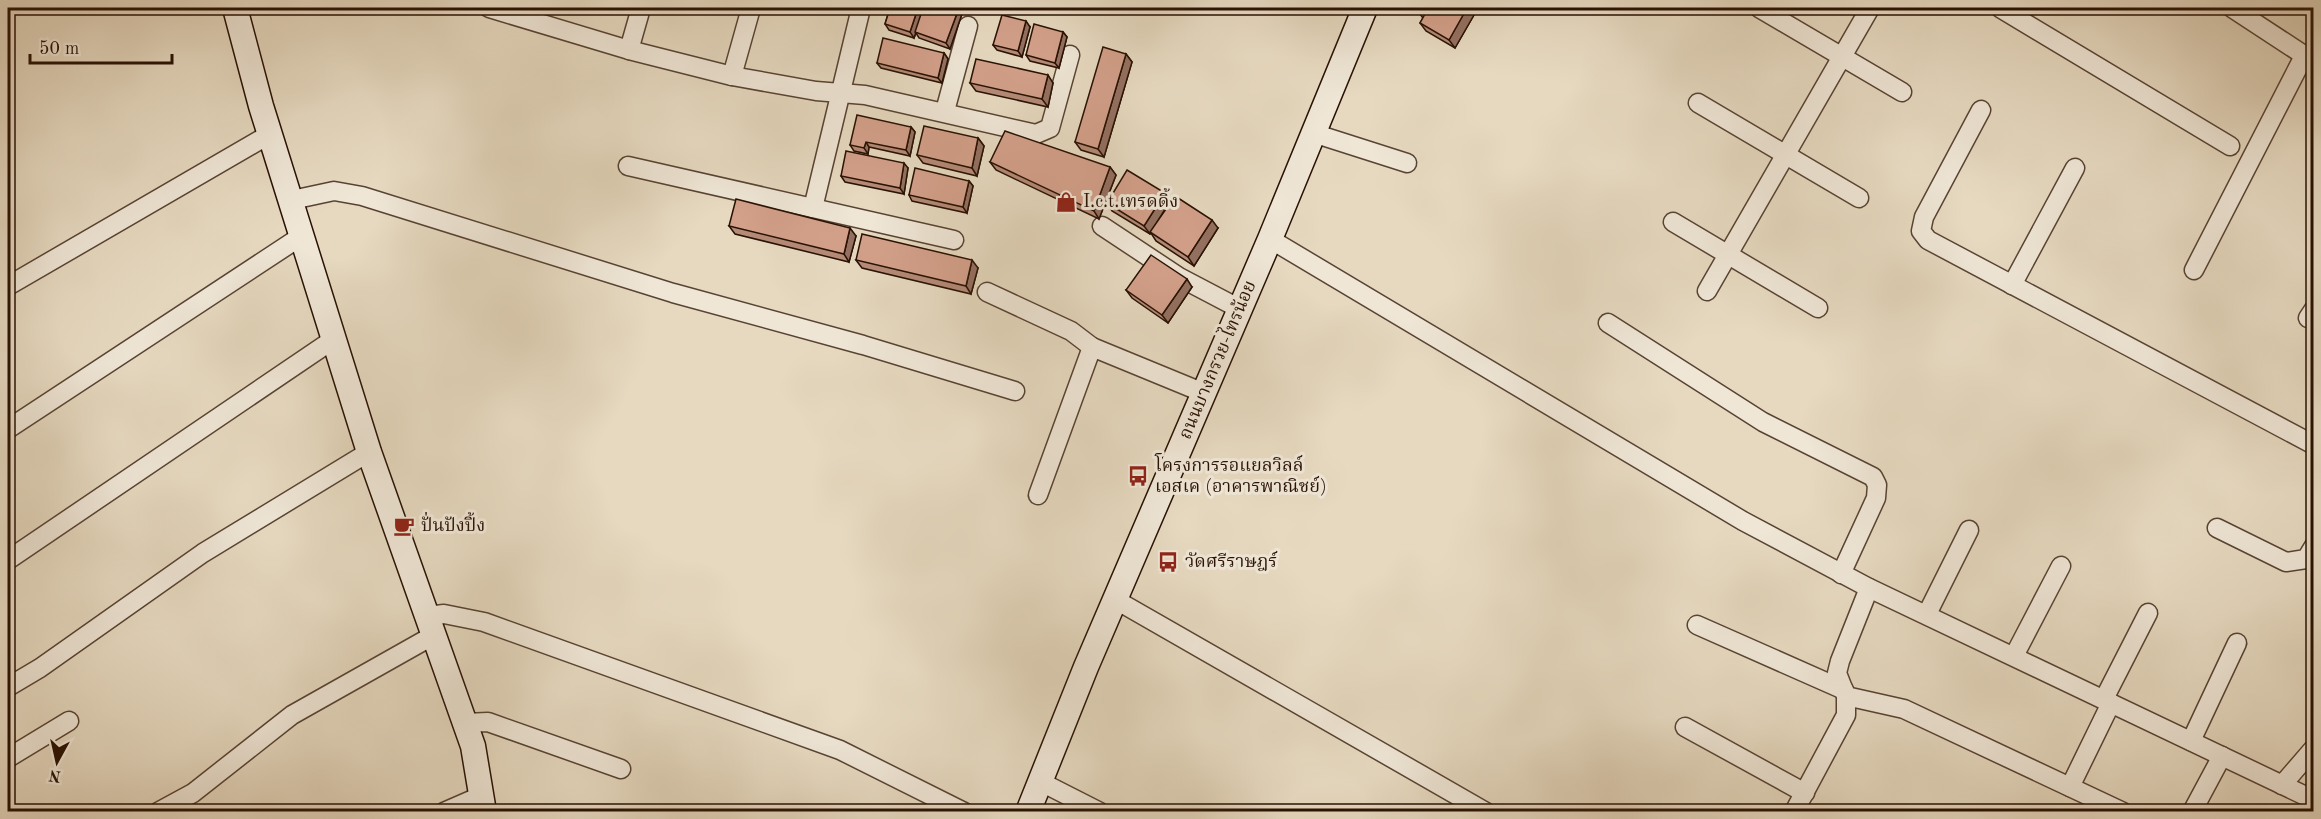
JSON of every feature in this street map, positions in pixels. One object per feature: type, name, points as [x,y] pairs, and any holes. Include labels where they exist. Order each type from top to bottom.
[{"type":"main road","points":[[235,8],[270,134],[369,452],[473,746],[483,803]]},
{"type":"main road","name":"ถนนบางกรวย-ไทรน้อย","points":[[1028,812],[1365,8]]},
{"type":"street","points":[[489,8],[521,12],[629,50],[732,76],[945,111],[1036,134],[1050,128],[1070,55]]},
{"type":"street","points":[[629,50],[641,8]]},
{"type":"street","points":[[732,76],[751,8]]},
{"type":"street","points":[[813,208],[861,8]]},
{"type":"street","points":[[1759,8],[1902,92]]},
{"type":"street","points":[[1707,291],[1870,8]]},
{"type":"street","points":[[2000,8],[2230,146]]},
{"type":"street","points":[[2194,270],[2309,59],[2232,8]]},
{"type":"street","points":[[945,111],[968,26]]},
{"type":"street","points":[[1698,103],[1859,198]]},
{"type":"street","points":[[1981,110],[1923,217],[1921,231],[1928,240],[2313,445]]},
{"type":"street","points":[[1313,133],[1407,163]]},
{"type":"street","points":[[8,286],[270,134]]},
{"type":"street","points":[[628,166],[954,240]]},
{"type":"street","points":[[2012,285],[2075,168]]},
{"type":"street","points":[[292,200],[334,191],[362,196],[672,293],[863,345],[1015,391]]},
{"type":"street","points":[[1673,222],[1818,308]]},
{"type":"street","points":[[1102,226],[1179,277],[1240,309]]},
{"type":"street","points":[[8,429],[303,235]]},
{"type":"street","points":[[1270,238],[1743,521],[1869,588],[2313,800]]},
{"type":"street","points":[[987,292],[1071,331],[1092,347],[1204,393]]},
{"type":"street","points":[[1608,323],[1763,422],[1873,477],[1877,485],[1876,498],[1842,574]]},
{"type":"street","points":[[8,560],[334,339]]},
{"type":"street","points":[[1038,495],[1092,347]]},
{"type":"street","points":[[8,687],[40,668],[116,612],[204,553],[369,452]]},
{"type":"street","points":[[2217,528],[2286,562],[2306,559],[2313,546]]},
{"type":"street","points":[[1926,614],[1969,530]]},
{"type":"street","points":[[2014,656],[2061,566]]},
{"type":"street","points":[[1794,812],[1846,715],[1845,693],[1837,673],[1869,588]]},
{"type":"street","points":[[1116,600],[1486,812]]},
{"type":"street","points":[[2070,787],[2148,613]]},
{"type":"street","points":[[158,812],[193,793],[292,714],[444,614],[484,622],[840,750],[964,812]]},
{"type":"street","points":[[1696,625],[1845,693],[1904,710],[2123,812]]},
{"type":"street","points":[[2191,741],[2237,643]]},
{"type":"street","points":[[8,758],[69,721]]},
{"type":"street","points":[[465,723],[488,722],[621,769]]},
{"type":"street","points":[[1685,727],[1804,793]]},
{"type":"street","points":[[2282,785],[2313,748]]},
{"type":"street","points":[[2192,812],[2222,756]]},
{"type":"street","points":[[1041,782],[1100,812]]},
{"type":"street","points":[[444,812],[483,803]]},
{"type":"building","points":[[890,8],[918,8],[910,32],[885,24]]},
{"type":"building","points":[[923,8],[959,8],[946,43],[915,32]]},
{"type":"building","points":[[1417,8],[1467,8],[1449,40],[1420,23],[1425,14]]},
{"type":"building","points":[[1002,15],[1026,21],[1018,51],[993,45]]},
{"type":"building","points":[[1034,24],[1063,32],[1055,63],[1026,55]]},
{"type":"building","points":[[883,38],[944,53],[938,78],[877,63]]},
{"type":"building","points":[[1103,47],[1126,54],[1098,149],[1075,142]]},
{"type":"building","points":[[976,59],[1048,75],[1042,99],[970,83]]},
{"type":"building","points":[[857,115],[911,127],[906,150],[866,142],[864,148],[850,145]]},
{"type":"building","points":[[924,126],[978,138],[972,168],[917,155]]},
{"type":"building","points":[[1005,131],[1110,167],[1094,211],[990,162]]},
{"type":"building","points":[[846,151],[904,163],[900,188],[841,176]]},
{"type":"building","points":[[915,168],[969,181],[963,207],[909,195]]},
{"type":"building","points":[[1127,170],[1165,193],[1144,226],[1107,203]]},
{"type":"building","points":[[1175,196],[1212,220],[1188,257],[1150,232]]},
{"type":"building","points":[[736,199],[850,228],[844,254],[729,226]]},
{"type":"building","points":[[862,234],[972,260],[966,286],[856,260]]},
{"type":"building","points":[[1151,255],[1187,279],[1162,315],[1126,290]]},
{"type":"place","name":"I.c.t.เทรดดิ้ง","points":[[1066,202]]},
{"type":"place","name":"โครงการรอแยลวิลล์ เอสเค (อาคารพาณิชย์)","points":[[1138,476]]},
{"type":"place","name":"ปั่นปังปิ้ง","points":[[404,526]]},
{"type":"place","name":"วัดศรีราษฎร์","points":[[1168,562]]}]
